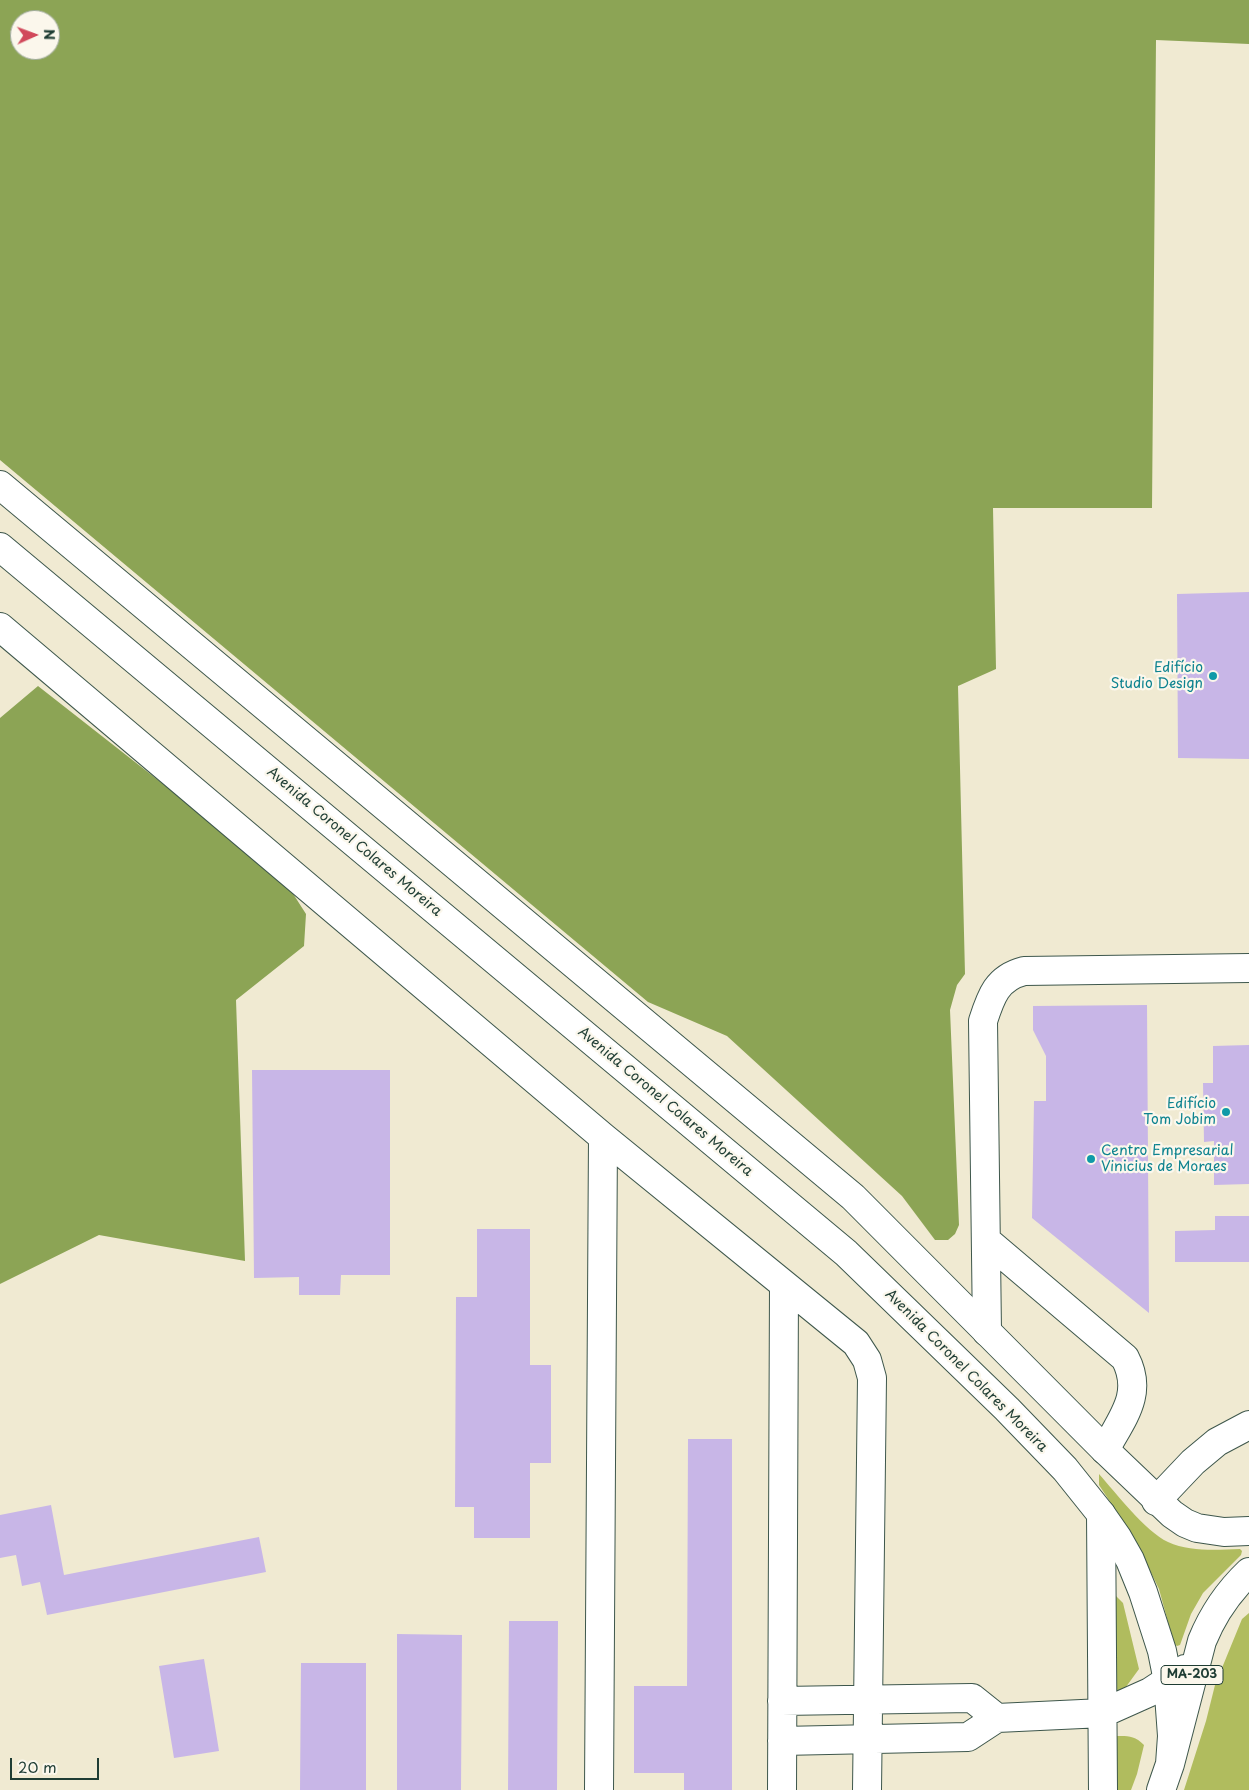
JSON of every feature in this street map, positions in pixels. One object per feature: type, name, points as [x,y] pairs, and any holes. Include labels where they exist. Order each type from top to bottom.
[{"type":"main road","points":[[0,485],[853,1197],[1156,1501],[1185,1523],[1197,1528],[1224,1532],[1249,1530]]},
{"type":"main road","name":"Avenida Coronel Colares Moreira","points":[[0,547],[846,1253],[1007,1409],[1065,1469],[1101,1514],[1130,1560],[1143,1592],[1162,1651],[1168,1681],[1172,1736],[1170,1764]]},
{"type":"main road","points":[[0,627],[603,1136],[856,1343],[867,1360],[872,1378],[868,1790]]},
{"type":"main road","points":[[987,1332],[983,1021],[995,991],[1004,980],[1013,974],[1024,971],[1249,968]]},
{"type":"main road","points":[[599,1790],[603,1136]]},
{"type":"main road","points":[[987,1241],[1125,1358],[1134,1381],[1133,1393],[1130,1403],[1105,1450]]},
{"type":"main road","points":[[782,1790],[784,1285]]},
{"type":"main road","points":[[1156,1501],[1192,1462],[1217,1442],[1249,1425]]},
{"type":"main road","points":[[1101,1514],[1103,1790]]},
{"type":"main road","name":"MA-203","points":[[1161,1790],[1170,1764],[1196,1662],[1210,1623],[1221,1604],[1249,1572]]},
{"type":"main road","points":[[782,1741],[968,1738],[997,1718],[1103,1713],[1132,1701],[1168,1681],[1196,1662]]},
{"type":"main road","points":[[782,1701],[972,1698],[997,1718]]},
{"type":"green space","points":[[0,0],[1249,0],[1249,44],[1156,40],[1152,508],[993,508],[996,669],[958,686],[965,974],[957,985],[950,1010],[959,1225],[955,1234],[948,1240],[935,1240],[902,1196],[727,1036],[648,1002],[0,460]]},
{"type":"green space","points":[[38,686],[283,878],[306,914],[304,946],[236,1000],[245,1261],[99,1235],[0,1284],[0,718]]},
{"type":"green space","points":[[1099,1474],[1141,1521],[1159,1537],[1168,1542],[1194,1549],[1240,1549],[1242,1551],[1241,1555],[1203,1593],[1191,1614],[1180,1645],[1174,1644],[1159,1589],[1134,1538],[1099,1485]]},
{"type":"green space","points":[[1115,1595],[1123,1603],[1139,1669],[1123,1691],[1116,1694]]},
{"type":"green space","points":[[1249,1613],[1249,1790],[1184,1790],[1206,1721],[1215,1685],[1242,1619]]},
{"type":"green space","points":[[1115,1736],[1131,1737],[1144,1745],[1131,1790],[1114,1790]]},
{"type":"building","name":"Edifício Studio Design","points":[[1249,592],[1249,759],[1178,758],[1177,594]]},
{"type":"building","name":"Centro Empresarial Vinicius de Moraes","points":[[1147,1005],[1149,1313],[1032,1218],[1034,1101],[1046,1101],[1046,1056],[1033,1030],[1033,1006]]},
{"type":"building","name":"Edifício Tom Jobim","points":[[1249,1045],[1249,1184],[1214,1185],[1214,1141],[1204,1142],[1203,1083],[1213,1083],[1213,1046]]},
{"type":"building","points":[[252,1070],[390,1070],[390,1275],[341,1275],[340,1295],[299,1295],[299,1277],[254,1278]]},
{"type":"building","points":[[1215,1216],[1249,1216],[1249,1262],[1175,1262],[1175,1231],[1215,1230]]},
{"type":"building","points":[[477,1229],[530,1229],[530,1365],[551,1365],[551,1463],[530,1463],[530,1538],[474,1538],[474,1507],[455,1507],[456,1297],[477,1297]]},
{"type":"building","points":[[688,1439],[732,1439],[732,1790],[684,1790],[684,1773],[634,1773],[634,1686],[687,1686]]},
{"type":"building","points":[[51,1505],[64,1575],[259,1537],[266,1572],[47,1615],[40,1582],[22,1586],[16,1555],[0,1558],[0,1515]]},
{"type":"building","points":[[509,1621],[558,1621],[557,1790],[508,1790]]},
{"type":"building","points":[[397,1634],[462,1635],[461,1790],[397,1790]]},
{"type":"building","points":[[204,1659],[219,1751],[174,1758],[159,1666]]},
{"type":"building","points":[[301,1663],[366,1663],[366,1790],[300,1790]]},
{"type":"place","name":"Edifício Studio Design","points":[[1213,676]]},
{"type":"place","name":"Edifício Tom Jobim","points":[[1226,1112]]},
{"type":"place","name":"Centro Empresarial Vinicius de Moraes","points":[[1091,1159]]}]
